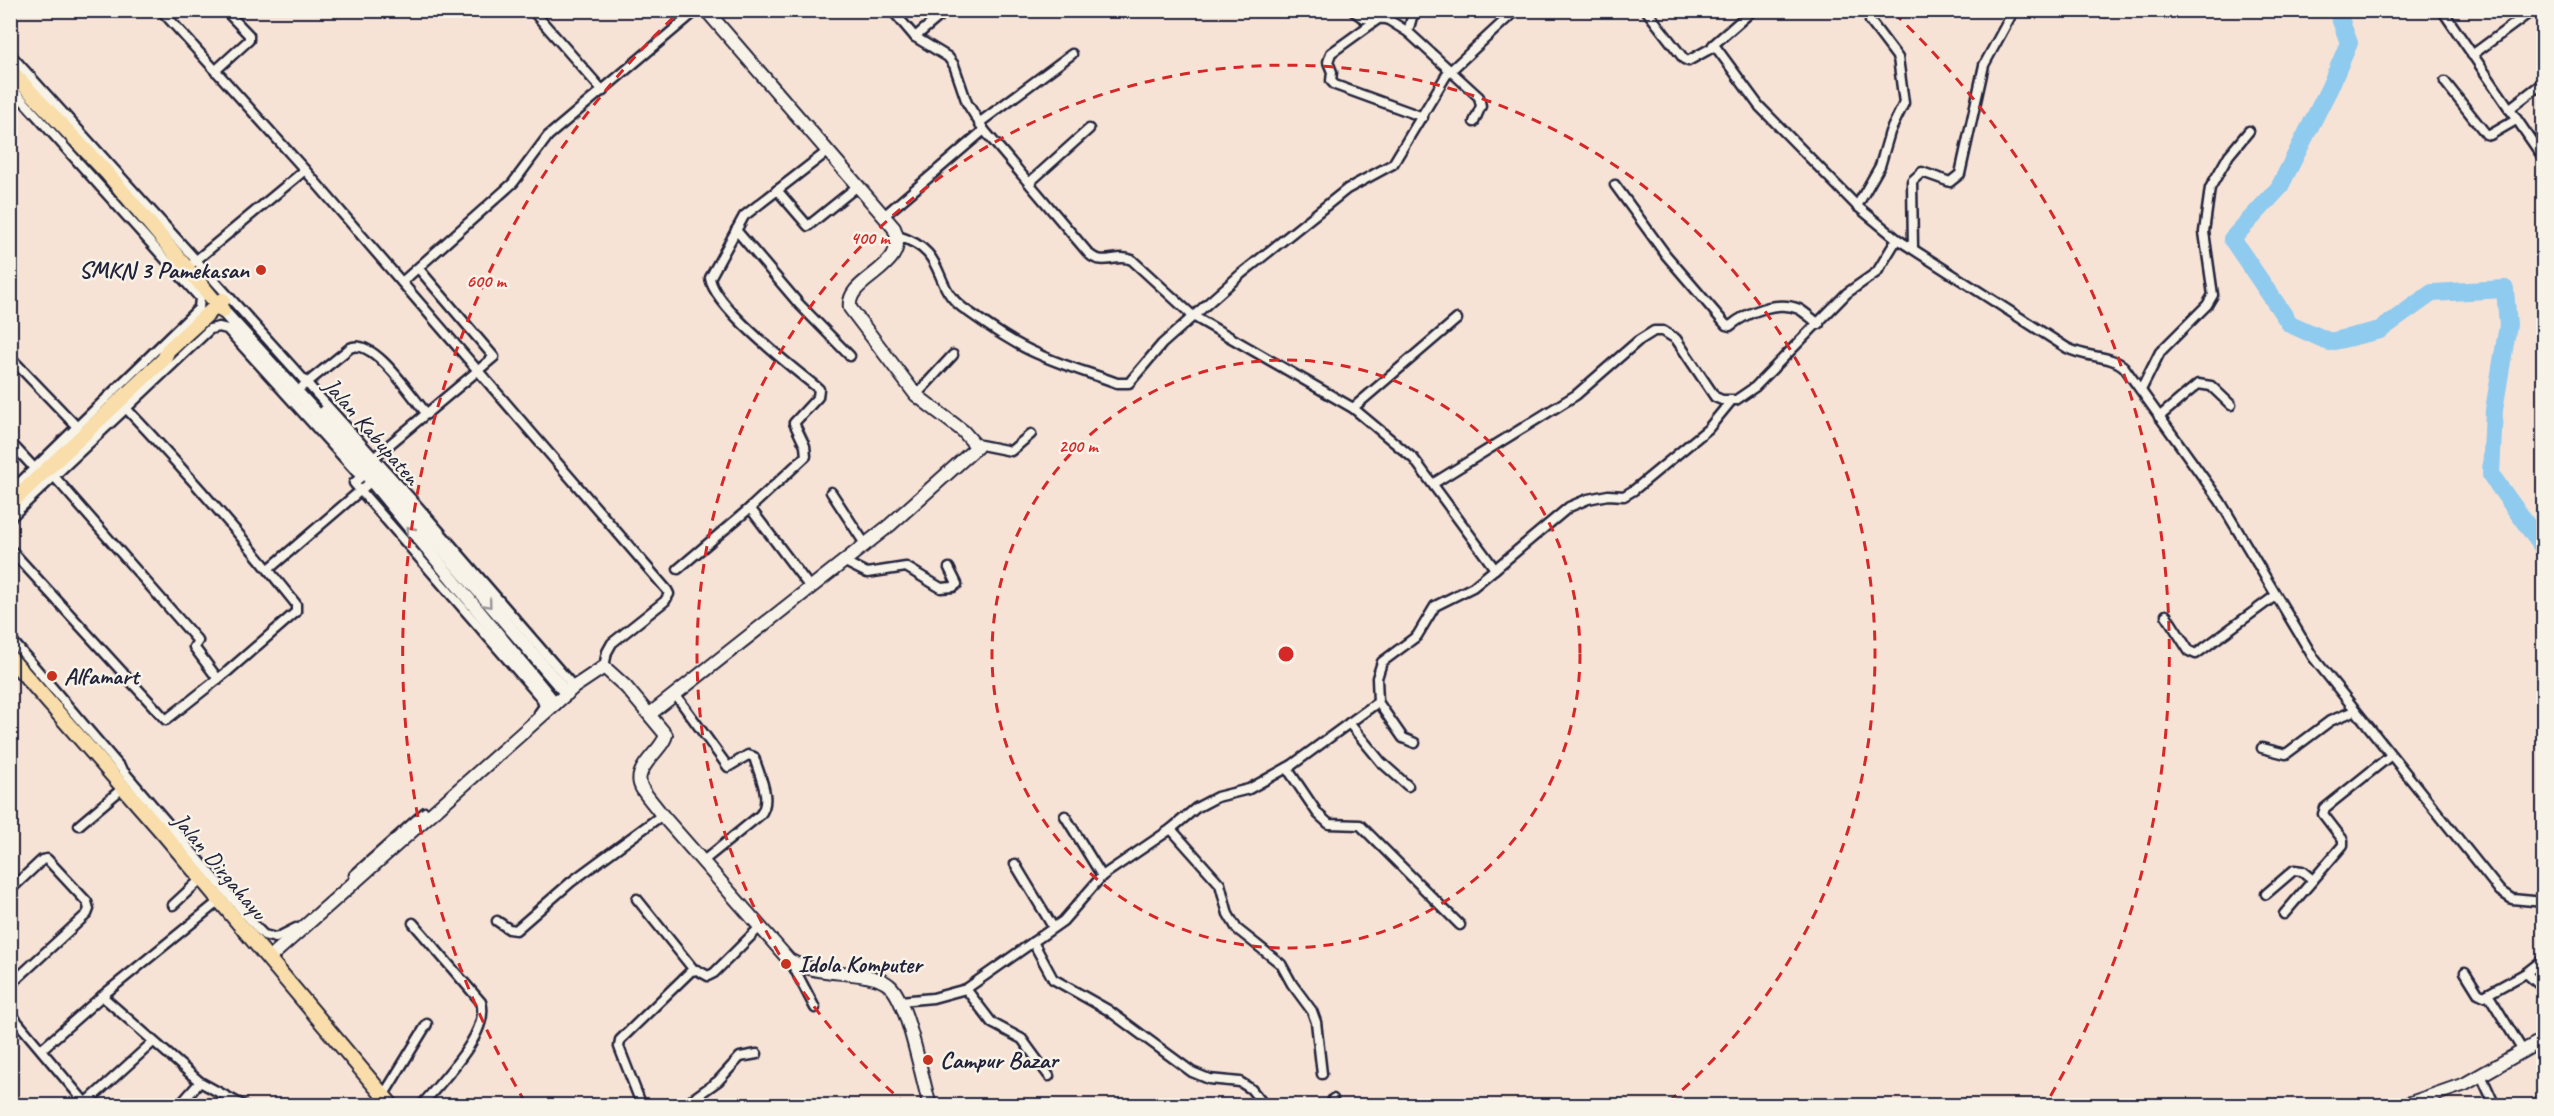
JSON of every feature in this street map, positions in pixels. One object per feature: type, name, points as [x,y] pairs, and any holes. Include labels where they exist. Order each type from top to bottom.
[{"type":"main road","name":"Jalan Kabupaten","points":[[10,70],[135,206],[192,264],[223,305]]},
{"type":"main road","points":[[10,504],[45,472],[81,432],[123,405],[164,359],[174,355],[223,305]]},
{"type":"main road","name":"Jalan Dirgahayu","points":[[10,658],[124,787],[384,1102]]},
{"type":"street","points":[[161,10],[305,170],[669,594],[665,601],[610,647],[604,667],[570,690],[268,959]]},
{"type":"street","points":[[215,71],[249,40],[249,35],[225,10]]},
{"type":"street","points":[[532,10],[603,91]]},
{"type":"street","points":[[402,282],[513,183],[548,136],[697,10]]},
{"type":"street","points":[[706,10],[885,215],[898,236],[898,244],[893,257],[852,295],[849,303],[853,313],[916,395],[976,444],[1011,451],[1031,434]]},
{"type":"street","points":[[892,10],[915,37],[948,57],[954,65],[967,103],[982,126],[1093,258],[1106,261],[1125,257],[1132,260],[1193,316],[1353,408],[1414,459],[1434,483],[1458,522],[1495,569]]},
{"type":"street","points":[[915,37],[947,10]]},
{"type":"street","points":[[1352,10],[1363,18],[1381,17],[1408,32],[1481,101],[1474,122]]},
{"type":"street","points":[[1408,32],[1408,24],[1419,10]]},
{"type":"street","points":[[898,236],[917,242],[929,252],[947,288],[963,308],[1038,354],[1117,383],[1133,382],[1162,344],[1193,316],[1347,189],[1392,164],[1450,71],[1516,10]]},
{"type":"street","points":[[1646,10],[1686,61],[1713,45],[1753,10]]},
{"type":"street","points":[[1913,248],[1912,181],[1922,172],[1950,182],[1960,174],[1984,65],[2014,10]]},
{"type":"street","points":[[2442,10],[2544,159]]},
{"type":"street","points":[[2472,55],[2533,10]]},
{"type":"street","points":[[1381,17],[1331,53],[1328,62],[1332,72],[1332,83],[1423,117]]},
{"type":"street","points":[[1857,206],[1880,166],[1890,132],[1904,103],[1898,58],[1870,21]]},
{"type":"street","points":[[1713,45],[1759,106],[1857,206],[1897,239],[2067,348],[2084,356],[2110,359],[2120,364],[2220,501],[2313,657],[2354,711],[2499,891],[2512,899],[2544,902]]},
{"type":"street","points":[[10,54],[192,264],[305,384],[350,348],[356,345],[364,346],[376,353],[427,414]]},
{"type":"street","points":[[885,215],[982,126],[1072,54]]},
{"type":"street","points":[[2445,82],[2486,134],[2490,135],[2516,120]]},
{"type":"street","points":[[2509,109],[2544,82]]},
{"type":"street","points":[[10,86],[158,248],[200,298],[201,303],[199,308],[81,432],[10,357]]},
{"type":"street","points":[[1030,182],[1089,129]]},
{"type":"street","points":[[2141,390],[2162,348],[2211,300],[2212,282],[2204,232],[2210,188],[2229,155],[2249,131]]},
{"type":"street","points":[[678,569],[750,508],[806,456],[805,446],[794,423],[820,391],[758,337],[711,286],[711,274],[736,230],[753,208],[828,151]]},
{"type":"street","points":[[192,264],[305,170]]},
{"type":"street","points":[[777,190],[808,226],[859,185]]},
{"type":"street","points":[[1615,185],[1666,255],[1726,325],[1730,326],[1743,317],[1767,308],[1786,306],[1799,309],[1819,324]]},
{"type":"street","points":[[736,230],[799,304],[850,356]]},
{"type":"street","points":[[1415,742],[1403,738],[1378,702],[1377,678],[1382,662],[1417,636],[1435,606],[1473,587],[1569,507],[1598,497],[1624,496],[1634,490],[1708,429],[1731,401],[1744,396],[1755,387],[1847,293],[1877,272],[1897,239]]},
{"type":"street","points":[[419,269],[494,357],[367,463],[570,690]]},
{"type":"street","name":"Jalan Kabupaten","points":[[223,305],[305,384],[367,463],[375,478],[555,704]]},
{"type":"street","name":"Jalan Kabupaten","points":[[223,305],[315,412],[367,463]]},
{"type":"street","points":[[1353,408],[1457,319]]},
{"type":"street","points":[[10,492],[45,472],[210,329],[219,327],[227,329],[361,477],[354,483],[541,698],[544,706],[291,932],[282,937],[264,935],[243,914],[10,638]]},
{"type":"street","points":[[1434,483],[1576,395],[1638,341],[1654,331],[1670,333],[1708,390],[1715,397],[1731,401]]},
{"type":"street","points":[[916,395],[953,355]]},
{"type":"street","points":[[2159,417],[2198,384],[2211,386],[2231,405]]},
{"type":"street","points":[[10,549],[166,720],[218,679],[297,609],[269,569],[180,465],[123,405]]},
{"type":"street","points":[[10,442],[45,472],[198,641],[194,646],[218,679]]},
{"type":"street","points":[[650,714],[865,543],[974,452],[976,444]]},
{"type":"street","points":[[10,518],[45,472]]},
{"type":"street","points":[[269,569],[375,478]]},
{"type":"street","name":"Jalan Kabupaten","points":[[375,478],[570,690]]},
{"type":"street","points":[[831,492],[865,543]]},
{"type":"street","points":[[750,508],[809,586]]},
{"type":"street","points":[[843,561],[867,573],[906,567],[941,588],[953,587],[957,584],[949,568]]},
{"type":"street","points":[[2166,615],[2189,651],[2196,654],[2276,596]]},
{"type":"street","points":[[604,667],[650,714],[666,738],[640,770],[639,776],[644,790],[702,862],[789,960],[815,1008]]},
{"type":"street","points":[[675,694],[728,767],[748,754],[754,757],[766,800],[765,809],[760,815],[702,862]]},
{"type":"street","points":[[900,1001],[952,995],[966,989],[1075,909],[1085,893],[1102,876],[1171,829],[1206,801],[1249,789],[1287,768],[1378,702]]},
{"type":"street","points":[[2262,748],[2286,754],[2330,722],[2354,711]]},
{"type":"street","points":[[1349,723],[1381,762],[1408,786]]},
{"type":"street","points":[[2284,914],[2343,845],[2343,840],[2323,814],[2325,808],[2390,756]]},
{"type":"street","points":[[1287,768],[1318,814],[1329,824],[1360,825],[1460,925]]},
{"type":"street","points":[[79,825],[124,787]]},
{"type":"street","points":[[497,921],[509,929],[516,930],[571,882],[662,815]]},
{"type":"street","points":[[1065,816],[1102,876]]},
{"type":"street","points":[[1171,829],[1220,884],[1228,914],[1237,929],[1281,964],[1292,984],[1312,1011],[1317,1022],[1322,1074]]},
{"type":"street","points":[[10,890],[42,860],[47,859],[87,902],[89,909],[87,914],[10,985]]},
{"type":"street","points":[[1015,864],[1053,927]]},
{"type":"street","points":[[2266,894],[2294,870],[2302,871],[2313,880]]},
{"type":"street","points":[[173,905],[201,879]]},
{"type":"street","points":[[637,899],[694,969],[708,976],[714,973],[760,927]]},
{"type":"street","points":[[42,1049],[102,996],[219,901]]},
{"type":"street","points":[[412,922],[481,1002],[483,1010],[480,1028],[471,1042],[420,1106]]},
{"type":"street","points":[[1033,942],[1053,979],[1117,1016],[1186,1069],[1200,1076],[1240,1082],[1251,1089],[1265,1106]]},
{"type":"street","points":[[2465,972],[2481,995],[2488,994],[2526,973],[2544,959]]},
{"type":"street","points":[[789,960],[815,971],[863,976],[884,982],[900,1001],[930,1106]]},
{"type":"street","points":[[642,1106],[619,1047],[620,1040],[627,1030],[694,969]]},
{"type":"street","points":[[2526,973],[2544,989]]},
{"type":"street","points":[[966,989],[992,1023],[1022,1040],[1049,1076]]},
{"type":"street","points":[[2488,994],[2523,1051]]},
{"type":"street","points":[[102,996],[201,1082],[244,1106]]},
{"type":"street","points":[[10,1013],[87,1104],[153,1042]]},
{"type":"street","points":[[384,1102],[427,1024]]},
{"type":"street","points":[[2402,1106],[2423,1102],[2451,1090],[2544,1039]]},
{"type":"street","points":[[683,1106],[717,1081],[740,1057],[757,1054]]},
{"type":"street","points":[[2481,1075],[2495,1106]]},
{"type":"street","points":[[179,1106],[201,1082]]},
{"type":"street","points":[[2532,1106],[2544,1099]]},
{"type":"waterway","points":[[2337,10],[2349,43],[2329,89],[2279,188],[2232,239],[2290,324],[2330,342],[2380,330],[2432,293],[2505,289],[2508,325],[2494,410],[2491,475],[2544,549]]},
{"type":"place","name":"SMKN 3 Pamekasan","points":[[261,270]]},
{"type":"place","name":"Alfamart","points":[[52,676]]},
{"type":"place","name":"Idola Komputer","points":[[786,964]]},
{"type":"place","name":"Campur Bazar","points":[[928,1060]]}]
